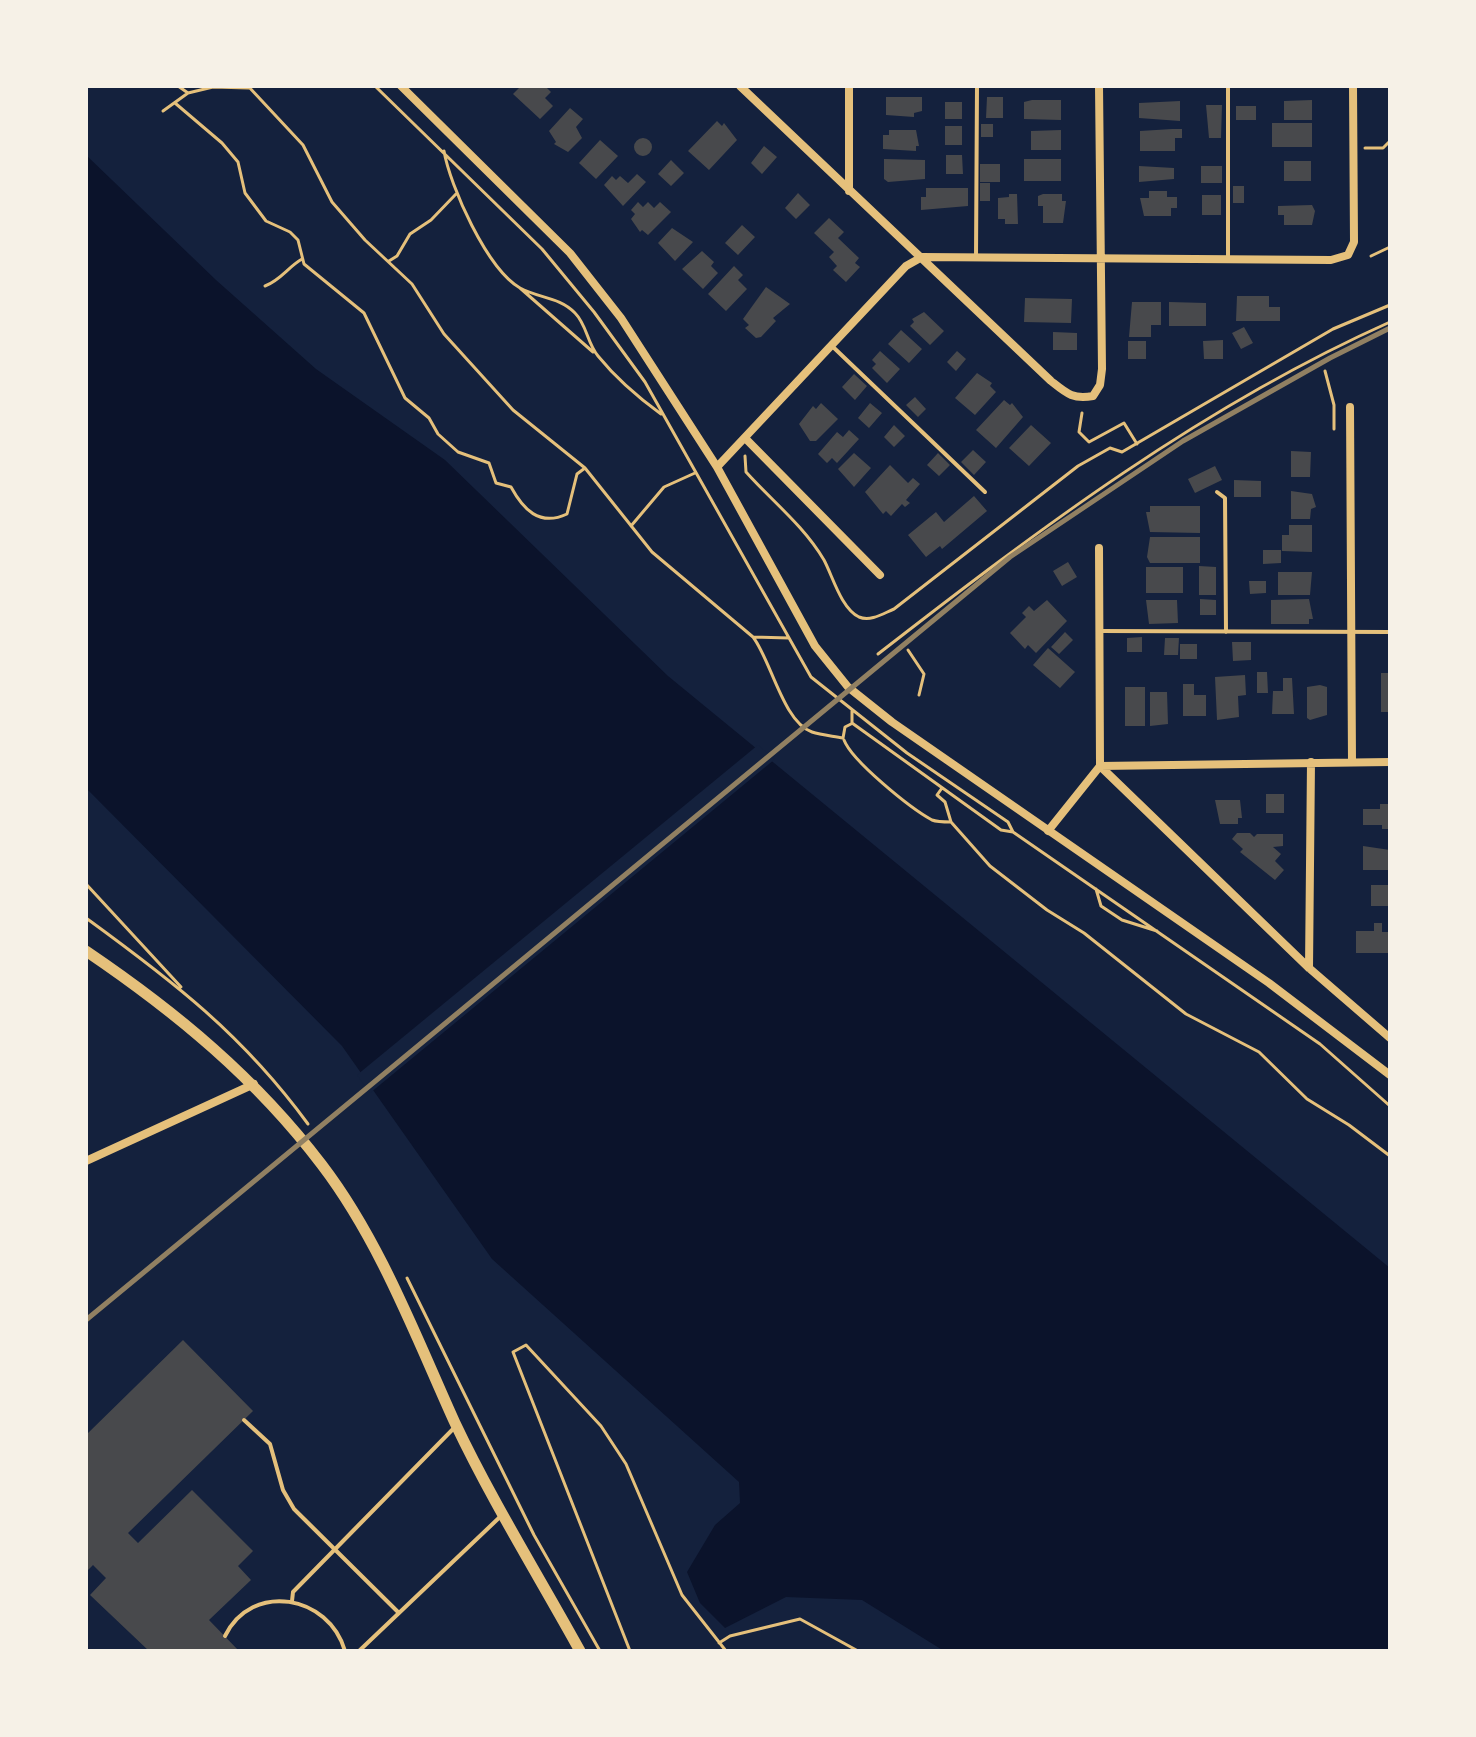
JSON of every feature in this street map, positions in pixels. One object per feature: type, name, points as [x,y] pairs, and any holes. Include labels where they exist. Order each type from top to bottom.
[{"type":"street","points":[[401,86],[570,253],[663,379],[717,467],[815,646],[848,687],[892,722],[1269,983],[1390,1075]]},
{"type":"street","points":[[740,86],[1051,381],[1071,397],[1081,398],[1093,396],[1100,385],[1099,86]]},
{"type":"street","points":[[849,86],[849,191]]},
{"type":"street","points":[[717,467],[906,266],[922,257],[1331,260],[1348,255],[1354,242],[1353,86]]},
{"type":"street","points":[[1350,407],[1352,762]]},
{"type":"street","points":[[746,439],[880,575]]},
{"type":"street","points":[[1048,831],[1100,766],[1099,548]]},
{"type":"street","points":[[1309,968],[1311,762]]},
{"type":"street","points":[[1100,766],[1390,762]]},
{"type":"street","points":[[1100,766],[1309,968],[1390,1038]]},
{"type":"street","points":[[86,951],[152,996],[254,1084],[324,1167],[366,1235],[457,1426],[580,1651]]},
{"type":"street","points":[[87,1159],[254,1084]]},
{"type":"lane","points":[[976,257],[977,86]]},
{"type":"lane","points":[[1228,86],[1228,259]]},
{"type":"lane","points":[[832,346],[985,492]]},
{"type":"lane","points":[[1217,492],[1225,498],[1226,632]]},
{"type":"lane","points":[[1100,631],[1390,632]]},
{"type":"lane","points":[[244,1420],[270,1444],[283,1490],[294,1509],[399,1613]]},
{"type":"lane","points":[[292,1601],[293,1592],[457,1426]]},
{"type":"lane","points":[[359,1651],[503,1514]]},
{"type":"lane","points":[[225,1636],[244,1611],[276,1600],[292,1601],[321,1613],[333,1625],[345,1651]]},
{"type":"path","points":[[178,86],[188,93]]},
{"type":"path","points":[[375,86],[542,249],[594,312],[645,382],[789,638],[753,637]]},
{"type":"path","points":[[163,111],[188,93],[213,87],[249,87],[303,145],[332,202],[412,284],[444,334],[513,410],[585,468],[652,552],[753,637],[769,661],[781,698],[809,731],[843,738]]},
{"type":"path","points":[[175,103],[222,143],[238,162],[245,193],[266,221],[290,232],[298,240],[302,259],[316,275],[364,313],[405,398],[429,418],[438,434],[458,452],[489,463],[496,483],[511,487],[523,508],[532,516],[559,518],[567,514],[577,474],[585,468]]},
{"type":"path","points":[[1353,148],[1383,148],[1390,141]]},
{"type":"path","points":[[444,151],[458,203],[497,264],[664,416]]},
{"type":"path","points":[[388,262],[397,256],[410,234],[431,220],[456,194]]},
{"type":"path","points":[[1371,256],[1390,247]]},
{"type":"path","points":[[265,286],[275,282],[287,267],[302,259]]},
{"type":"path","points":[[519,287],[572,309],[580,318],[596,354]]},
{"type":"path","points":[[747,459],[746,472],[804,529],[836,582],[845,605],[860,617],[874,618],[894,609],[1078,466],[1110,448],[1122,452],[1333,329],[1390,305]]},
{"type":"path","points":[[878,654],[1025,539],[1112,478],[1235,402],[1390,322]]},
{"type":"path","points":[[1325,371],[1334,405],[1334,429]]},
{"type":"path","points":[[1082,413],[1079,432],[1089,442],[1124,423],[1137,444]]},
{"type":"path","points":[[631,526],[664,487],[695,473]]},
{"type":"path","points":[[710,500],[719,494]]},
{"type":"path","points":[[908,650],[924,674],[919,695]]},
{"type":"path","points":[[852,711],[852,723]]},
{"type":"path","points":[[852,723],[845,727],[843,738],[849,754],[934,821],[951,822]]},
{"type":"path","points":[[852,723],[1001,830],[1013,832],[1320,1044],[1390,1106]]},
{"type":"path","points":[[944,778],[1008,822],[1013,832]]},
{"type":"path","points":[[942,788],[937,795],[945,802],[951,822],[990,866],[1047,910],[1084,933],[1186,1014],[1259,1052],[1307,1099],[1390,1156]]},
{"type":"path","points":[[86,884],[189,995]]},
{"type":"path","points":[[1096,889],[1101,906],[1122,920],[1159,931]]},
{"type":"path","points":[[86,918],[211,1013],[283,1089],[316,1133]]},
{"type":"path","points":[[400,1265],[534,1535],[600,1651]]},
{"type":"path","points":[[630,1651],[513,1352],[526,1345],[601,1426],[626,1464],[682,1595],[726,1651]]},
{"type":"path","points":[[719,1643],[730,1636],[800,1619],[858,1651]]},
{"type":"water","points":[[86,155],[216,280],[316,369],[445,460],[668,676],[1390,1268],[1390,1651],[944,1651],[862,1600],[786,1597],[725,1628],[700,1603],[687,1572],[715,1525],[740,1503],[739,1482],[492,1259],[342,1046],[86,788]]},
{"type":"pier","points":[[758,745],[775,759],[370,1093],[357,1075]]},
{"type":"building","points":[[521,86],[545,86],[551,92],[545,98],[553,106],[540,119],[513,94]]},
{"type":"building","points":[[886,97],[922,97],[922,111],[914,113],[914,117],[886,115]]},
{"type":"building","points":[[987,97],[1003,97],[1003,118],[986,118]]},
{"type":"building","points":[[1061,100],[1061,120],[1024,119],[1024,102]]},
{"type":"building","points":[[1312,100],[1312,120],[1284,120],[1284,101]]},
{"type":"building","points":[[1180,101],[1180,121],[1139,118],[1139,103]]},
{"type":"building","points":[[945,102],[962,102],[962,119],[945,119]]},
{"type":"building","points":[[1206,105],[1222,105],[1221,138],[1209,138]]},
{"type":"building","points":[[1236,106],[1256,106],[1256,120],[1236,120]]},
{"type":"building","points":[[570,108],[583,119],[576,127],[582,138],[568,152],[554,144],[556,142],[549,131]]},
{"type":"building","points":[[717,121],[722,126],[724,123],[737,140],[709,170],[688,151]]},
{"type":"building","points":[[1272,123],[1312,123],[1312,147],[1272,147]]},
{"type":"building","points":[[981,124],[993,124],[993,137],[981,137]]},
{"type":"building","points":[[945,126],[962,126],[962,145],[945,145]]},
{"type":"building","points":[[1182,129],[1182,138],[1175,138],[1175,151],[1140,151],[1140,131]]},
{"type":"building","points":[[889,130],[916,130],[919,146],[916,146],[916,151],[883,149],[883,135],[889,135]]},
{"type":"building","points":[[1061,130],[1061,150],[1031,150],[1031,131]]},
{"type":"building","points":[[639,138],[647,138],[652,147],[650,154],[639,156],[634,151],[634,143]]},
{"type":"building","points":[[600,140],[618,156],[596,179],[579,163]]},
{"type":"building","points":[[764,146],[777,157],[762,174],[751,163]]},
{"type":"building","points":[[946,155],[962,155],[963,174],[946,174]]},
{"type":"building","points":[[884,159],[925,160],[925,179],[888,182],[884,179]]},
{"type":"building","points":[[1024,159],[1061,159],[1061,181],[1024,181]]},
{"type":"building","points":[[671,160],[684,173],[671,186],[658,174]]},
{"type":"building","points":[[1284,161],[1311,161],[1311,181],[1284,181]]},
{"type":"building","points":[[980,164],[1000,164],[1000,182],[980,182]]},
{"type":"building","points":[[1139,166],[1174,168],[1174,179],[1139,182]]},
{"type":"building","points":[[1201,166],[1222,166],[1222,183],[1201,183]]},
{"type":"building","points":[[637,174],[646,182],[623,206],[604,185],[612,176],[616,180],[620,176],[628,183]]},
{"type":"building","points":[[980,183],[990,183],[990,201],[980,201]]},
{"type":"building","points":[[1233,186],[1244,186],[1244,203],[1233,203]]},
{"type":"building","points":[[926,188],[968,188],[968,206],[921,210],[921,197],[926,197]]},
{"type":"building","points":[[1149,191],[1167,191],[1167,197],[1177,197],[1177,208],[1171,208],[1171,216],[1144,216],[1140,198],[1149,198]]},
{"type":"building","points":[[798,193],[810,205],[796,219],[785,208]]},
{"type":"building","points":[[1009,194],[1017,194],[1018,224],[1005,224],[1005,219],[998,219],[998,198],[1009,197]]},
{"type":"building","points":[[1062,194],[1062,201],[1066,201],[1063,223],[1043,223],[1043,206],[1038,206],[1038,196]]},
{"type":"building","points":[[1202,195],[1221,195],[1221,215],[1202,215]]},
{"type":"building","points":[[638,202],[643,207],[648,202],[654,208],[660,202],[671,212],[648,235],[642,230],[640,232],[631,219],[635,214],[631,210]]},
{"type":"building","points":[[1312,205],[1315,211],[1312,225],[1284,225],[1284,215],[1278,215],[1278,206]]},
{"type":"building","points":[[829,218],[844,232],[838,238],[859,258],[855,263],[860,267],[846,282],[833,270],[837,266],[829,257],[834,252],[814,233]]},
{"type":"building","points":[[742,225],[755,237],[738,255],[725,243]]},
{"type":"building","points":[[672,228],[693,242],[675,261],[658,243]]},
{"type":"building","points":[[702,251],[714,262],[711,266],[718,273],[703,289],[682,269]]},
{"type":"building","points":[[734,266],[743,275],[738,280],[747,289],[726,311],[708,294]]},
{"type":"building","points":[[766,287],[790,304],[773,318],[776,321],[761,337],[756,338],[745,328],[749,325],[743,319]]},
{"type":"building","points":[[1237,296],[1269,296],[1269,307],[1280,307],[1280,321],[1236,321]]},
{"type":"building","points":[[1025,298],[1072,299],[1071,323],[1024,322]]},
{"type":"building","points":[[1132,302],[1161,302],[1161,325],[1151,325],[1151,337],[1129,337]]},
{"type":"building","points":[[1169,302],[1206,303],[1206,326],[1169,326]]},
{"type":"building","points":[[924,312],[944,331],[930,345],[910,326],[914,322],[912,319]]},
{"type":"building","points":[[1244,327],[1253,343],[1241,349],[1232,333]]},
{"type":"building","points":[[901,330],[922,349],[909,363],[888,344]]},
{"type":"building","points":[[1053,332],[1077,333],[1077,350],[1053,350]]},
{"type":"building","points":[[1223,340],[1223,359],[1204,359],[1203,341]]},
{"type":"building","points":[[1128,341],[1146,341],[1146,359],[1128,359]]},
{"type":"building","points":[[880,351],[900,369],[887,383],[872,368],[876,364],[872,360]]},
{"type":"building","points":[[957,351],[966,359],[956,371],[947,362]]},
{"type":"building","points":[[977,373],[992,383],[990,386],[996,392],[975,415],[955,398]]},
{"type":"building","points":[[854,374],[867,386],[855,400],[842,387]]},
{"type":"building","points":[[915,397],[926,409],[918,417],[906,405]]},
{"type":"building","points":[[1004,400],[1010,405],[1012,403],[1023,417],[996,448],[976,430]]},
{"type":"building","points":[[821,403],[838,419],[816,441],[810,441],[799,424],[813,406],[816,409]]},
{"type":"building","points":[[870,403],[882,413],[869,428],[858,418]]},
{"type":"building","points":[[894,425],[905,436],[894,447],[884,437]]},
{"type":"building","points":[[1031,425],[1051,443],[1029,466],[1009,448]]},
{"type":"building","points":[[849,430],[859,439],[837,463],[832,458],[827,463],[818,454],[837,432],[843,437]]},
{"type":"building","points":[[973,450],[986,462],[974,475],[961,462]]},
{"type":"building","points":[[1291,451],[1311,452],[1310,477],[1291,477]]},
{"type":"building","points":[[854,453],[871,468],[854,487],[838,469]]},
{"type":"building","points":[[938,453],[950,465],[939,476],[927,465]]},
{"type":"building","points":[[890,465],[908,483],[913,478],[920,484],[906,500],[910,503],[905,507],[902,504],[891,516],[886,511],[883,514],[865,492]]},
{"type":"building","points":[[1215,466],[1222,480],[1195,493],[1188,479]]},
{"type":"building","points":[[1234,480],[1261,481],[1261,497],[1234,497]]},
{"type":"building","points":[[1291,491],[1312,494],[1316,507],[1311,509],[1310,519],[1291,519]]},
{"type":"building","points":[[974,496],[987,511],[942,549],[940,546],[926,557],[908,535],[936,512],[944,522]]},
{"type":"building","points":[[1150,506],[1200,506],[1200,533],[1150,532],[1146,512],[1150,512]]},
{"type":"building","points":[[1289,525],[1312,525],[1312,552],[1282,551],[1282,535],[1289,535]]},
{"type":"building","points":[[1150,537],[1200,537],[1200,563],[1150,563],[1147,557]]},
{"type":"building","points":[[1263,550],[1281,550],[1281,563],[1263,564]]},
{"type":"building","points":[[1068,562],[1077,577],[1062,586],[1053,571]]},
{"type":"building","points":[[1199,566],[1216,567],[1216,595],[1199,595]]},
{"type":"building","points":[[1146,567],[1183,567],[1183,593],[1146,593]]},
{"type":"building","points":[[1278,572],[1312,572],[1310,595],[1278,595]]},
{"type":"building","points":[[1249,581],[1266,581],[1266,593],[1250,594]]},
{"type":"building","points":[[1200,599],[1216,600],[1216,615],[1200,615]]},
{"type":"building","points":[[1309,599],[1313,619],[1309,619],[1309,624],[1271,624],[1271,600]]},
{"type":"building","points":[[1047,600],[1067,621],[1036,653],[1028,645],[1025,649],[1010,633],[1026,617],[1022,613],[1029,606],[1034,611]]},
{"type":"building","points":[[1146,600],[1177,600],[1178,623],[1149,624]]},
{"type":"building","points":[[1065,632],[1073,640],[1059,654],[1051,647]]},
{"type":"building","points":[[1142,637],[1142,652],[1127,652],[1127,638]]},
{"type":"building","points":[[1165,638],[1179,638],[1178,655],[1164,655]]},
{"type":"building","points":[[1232,642],[1251,642],[1251,660],[1233,661]]},
{"type":"building","points":[[1180,644],[1197,644],[1197,659],[1180,659]]},
{"type":"building","points":[[1048,648],[1075,672],[1060,688],[1033,665]]},
{"type":"building","points":[[1257,672],[1267,672],[1268,693],[1257,693]]},
{"type":"building","points":[[1381,673],[1390,673],[1390,712],[1381,712]]},
{"type":"building","points":[[1245,675],[1246,695],[1238,696],[1239,717],[1217,720],[1215,677]]},
{"type":"building","points":[[1283,678],[1292,678],[1294,714],[1272,714],[1273,691],[1283,691]]},
{"type":"building","points":[[1183,684],[1194,684],[1194,695],[1206,695],[1206,716],[1183,716]]},
{"type":"building","points":[[1125,687],[1145,687],[1145,726],[1125,726]]},
{"type":"building","points":[[1307,687],[1327,687],[1327,715],[1310,720],[1307,718]]},
{"type":"building","points":[[1150,692],[1167,692],[1168,724],[1150,726]]},
{"type":"building","points":[[1266,794],[1284,794],[1284,813],[1266,813]]},
{"type":"building","points":[[1215,800],[1240,800],[1242,818],[1238,818],[1238,824],[1220,824]]},
{"type":"building","points":[[1380,804],[1390,804],[1390,829],[1382,829],[1382,825],[1363,825],[1363,809],[1380,809]]},
{"type":"building","points":[[1237,833],[1250,833],[1254,837],[1257,834],[1283,834],[1283,846],[1273,847],[1281,854],[1275,861],[1284,870],[1275,880],[1240,852],[1243,849],[1232,839]]},
{"type":"building","points":[[1363,846],[1390,850],[1390,870],[1363,870]]},
{"type":"building","points":[[1371,885],[1390,885],[1390,906],[1371,906]]},
{"type":"building","points":[[1374,923],[1382,923],[1382,932],[1390,932],[1390,953],[1356,953],[1356,931],[1374,931]]},
{"type":"building","points":[[183,1340],[253,1411],[128,1533],[138,1543],[192,1490],[253,1551],[238,1566],[251,1580],[209,1620],[239,1651],[149,1651],[90,1595],[106,1578],[93,1565],[86,1572],[86,1435]]},
{"type":"railway","points":[[86,1320],[1010,557],[1183,441],[1330,358],[1390,328]]}]
